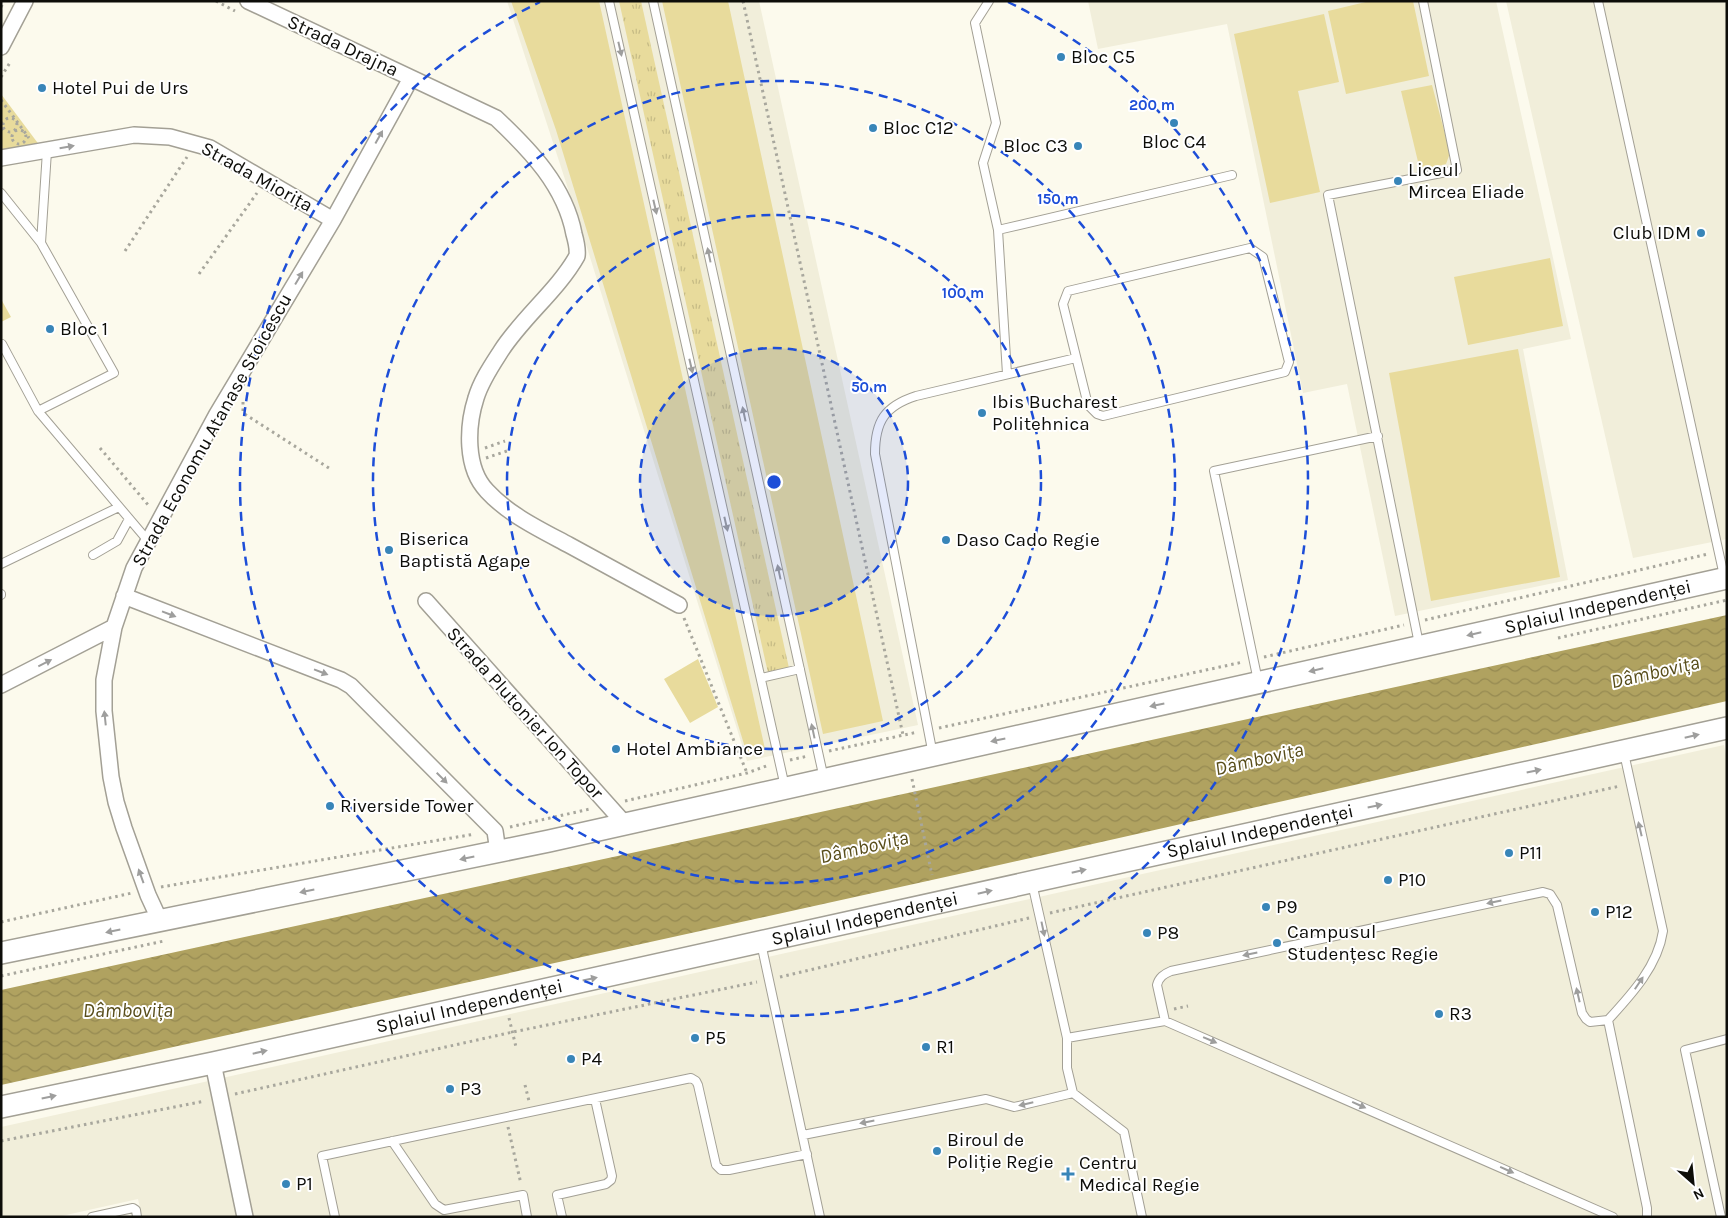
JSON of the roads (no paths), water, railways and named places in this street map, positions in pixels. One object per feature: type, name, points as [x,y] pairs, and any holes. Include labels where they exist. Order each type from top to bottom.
[{"type":"main road","name":"Splaiul Independenței","points":[[1,953],[160,921],[498,834],[625,824],[1726,578]]},
{"type":"main road","name":"Splaiul Independenței","points":[[1,1107],[213,1063],[1727,728]]},
{"type":"street","points":[[1,47],[25,1]]},
{"type":"street","name":"Strada Drajna","points":[[245,8],[412,78],[496,118],[524,145],[536,160],[559,193],[567,210],[578,252],[574,263],[502,349],[476,396],[470,444],[472,463],[478,479],[486,491],[509,510],[539,529],[678,605]]},
{"type":"street","name":"Strada Economu Atanase Stoicescu","points":[[160,921],[148,895],[124,828],[111,777],[104,711],[104,680],[114,627],[134,568],[217,414],[333,220],[412,78]]},
{"type":"street","name":"Strada Miorița","points":[[1,158],[134,135],[170,137],[210,148],[333,220]]},
{"type":"street","points":[[124,596],[341,680],[360,696],[498,834]]},
{"type":"street","name":"Strada Plutonier Ion Topor","points":[[426,601],[625,824]]},
{"type":"street","points":[[1,685],[114,627]]},
{"type":"street","points":[[213,1063],[246,1217]]},
{"type":"lane","points":[[609,1],[785,787]]},
{"type":"lane","points":[[653,1],[824,779]]},
{"type":"lane","points":[[988,1],[975,23],[996,123],[983,163],[998,230],[1007,374]]},
{"type":"lane","points":[[1420,646],[1328,195],[1457,170],[1423,1]]},
{"type":"lane","points":[[1598,1],[1726,578]]},
{"type":"lane","points":[[41,244],[47,151]]},
{"type":"lane","points":[[998,230],[1232,174]]},
{"type":"lane","points":[[1,193],[41,244],[114,373],[38,411]]},
{"type":"lane","points":[[1250,248],[1263,257],[1289,362],[1285,372],[1103,416],[1097,414],[1088,405],[1076,358],[1063,304],[1068,291],[1250,248]]},
{"type":"lane","points":[[2,344],[38,411],[149,542]]},
{"type":"lane","points":[[933,755],[875,454],[877,431],[886,413],[901,401],[1076,358]]},
{"type":"lane","points":[[1259,683],[1214,471],[1378,436]]},
{"type":"lane","points":[[1,564],[119,507]]},
{"type":"lane","points":[[93,554],[117,541],[129,519]]},
{"type":"lane","points":[[761,678],[800,669]]},
{"type":"lane","points":[[1165,1021],[1157,985],[1159,979],[1171,971],[1543,892],[1550,894],[1557,905],[1582,1013],[1590,1022],[1608,1020],[1643,978],[1659,950],[1664,931],[1623,752]]},
{"type":"lane","points":[[1032,882],[1067,1038],[1067,1068],[1073,1093],[1124,1132],[1142,1217]]},
{"type":"lane","points":[[761,942],[820,1217]]},
{"type":"lane","points":[[1608,1020],[1648,1208],[1647,1217]]},
{"type":"lane","points":[[1067,1038],[1165,1021],[1613,1217]]},
{"type":"lane","points":[[1721,1217],[1685,1050],[1727,1039]]},
{"type":"lane","points":[[335,1217],[322,1156],[691,1078],[698,1085],[716,1165],[721,1170],[807,1154]]},
{"type":"lane","points":[[803,1136],[986,1099],[1014,1107],[1073,1093]]},
{"type":"lane","points":[[562,1217],[557,1195],[606,1184],[611,1180],[612,1176],[595,1099]]},
{"type":"lane","points":[[392,1141],[436,1204],[444,1210],[523,1195],[527,1217]]},
{"type":"lane","points":[[92,1217],[133,1208],[136,1210],[138,1217]]},
{"type":"water","name":"Dâmbovița","points":[[1727,615],[1727,701],[968,872],[1,1085],[1,990]]},
{"type":"place","name":"Bloc C5","points":[[1061,57]]},
{"type":"place","name":"Hotel Pui de Urs","points":[[42,88]]},
{"type":"place","name":"Bloc C4","points":[[1174,123]]},
{"type":"place","name":"Bloc C12","points":[[873,128]]},
{"type":"place","name":"Bloc C3","points":[[1078,146]]},
{"type":"place","name":"Liceul Mircea Eliade","points":[[1398,181]]},
{"type":"place","name":"Club IDM","points":[[1701,233]]},
{"type":"place","name":"Bloc 1","points":[[50,329]]},
{"type":"place","name":"Ibis Bucharest Politehnica","points":[[982,413]]},
{"type":"place","name":"Daso Cado Regie","points":[[946,540]]},
{"type":"place","name":"Biserica Baptistă Agape","points":[[389,550]]},
{"type":"place","name":"Hotel Ambiance","points":[[616,749]]},
{"type":"place","name":"Riverside Tower","points":[[330,806]]},
{"type":"place","name":"P11","points":[[1509,853]]},
{"type":"place","name":"P10","points":[[1388,880]]},
{"type":"place","name":"P9","points":[[1266,907]]},
{"type":"place","name":"P12","points":[[1595,912]]},
{"type":"place","name":"P8","points":[[1147,933]]},
{"type":"place","name":"Campusul Studențesc Regie","points":[[1277,943]]},
{"type":"place","name":"R3","points":[[1439,1014]]},
{"type":"place","name":"P5","points":[[695,1038]]},
{"type":"place","name":"R1","points":[[926,1047]]},
{"type":"place","name":"P4","points":[[571,1059]]},
{"type":"place","name":"P3","points":[[450,1089]]},
{"type":"place","name":"Biroul de Poliție Regie","points":[[937,1151]]},
{"type":"place","name":"Centru Medical Regie","points":[[1068,1174]]},
{"type":"place","name":"P1","points":[[286,1184]]}]
